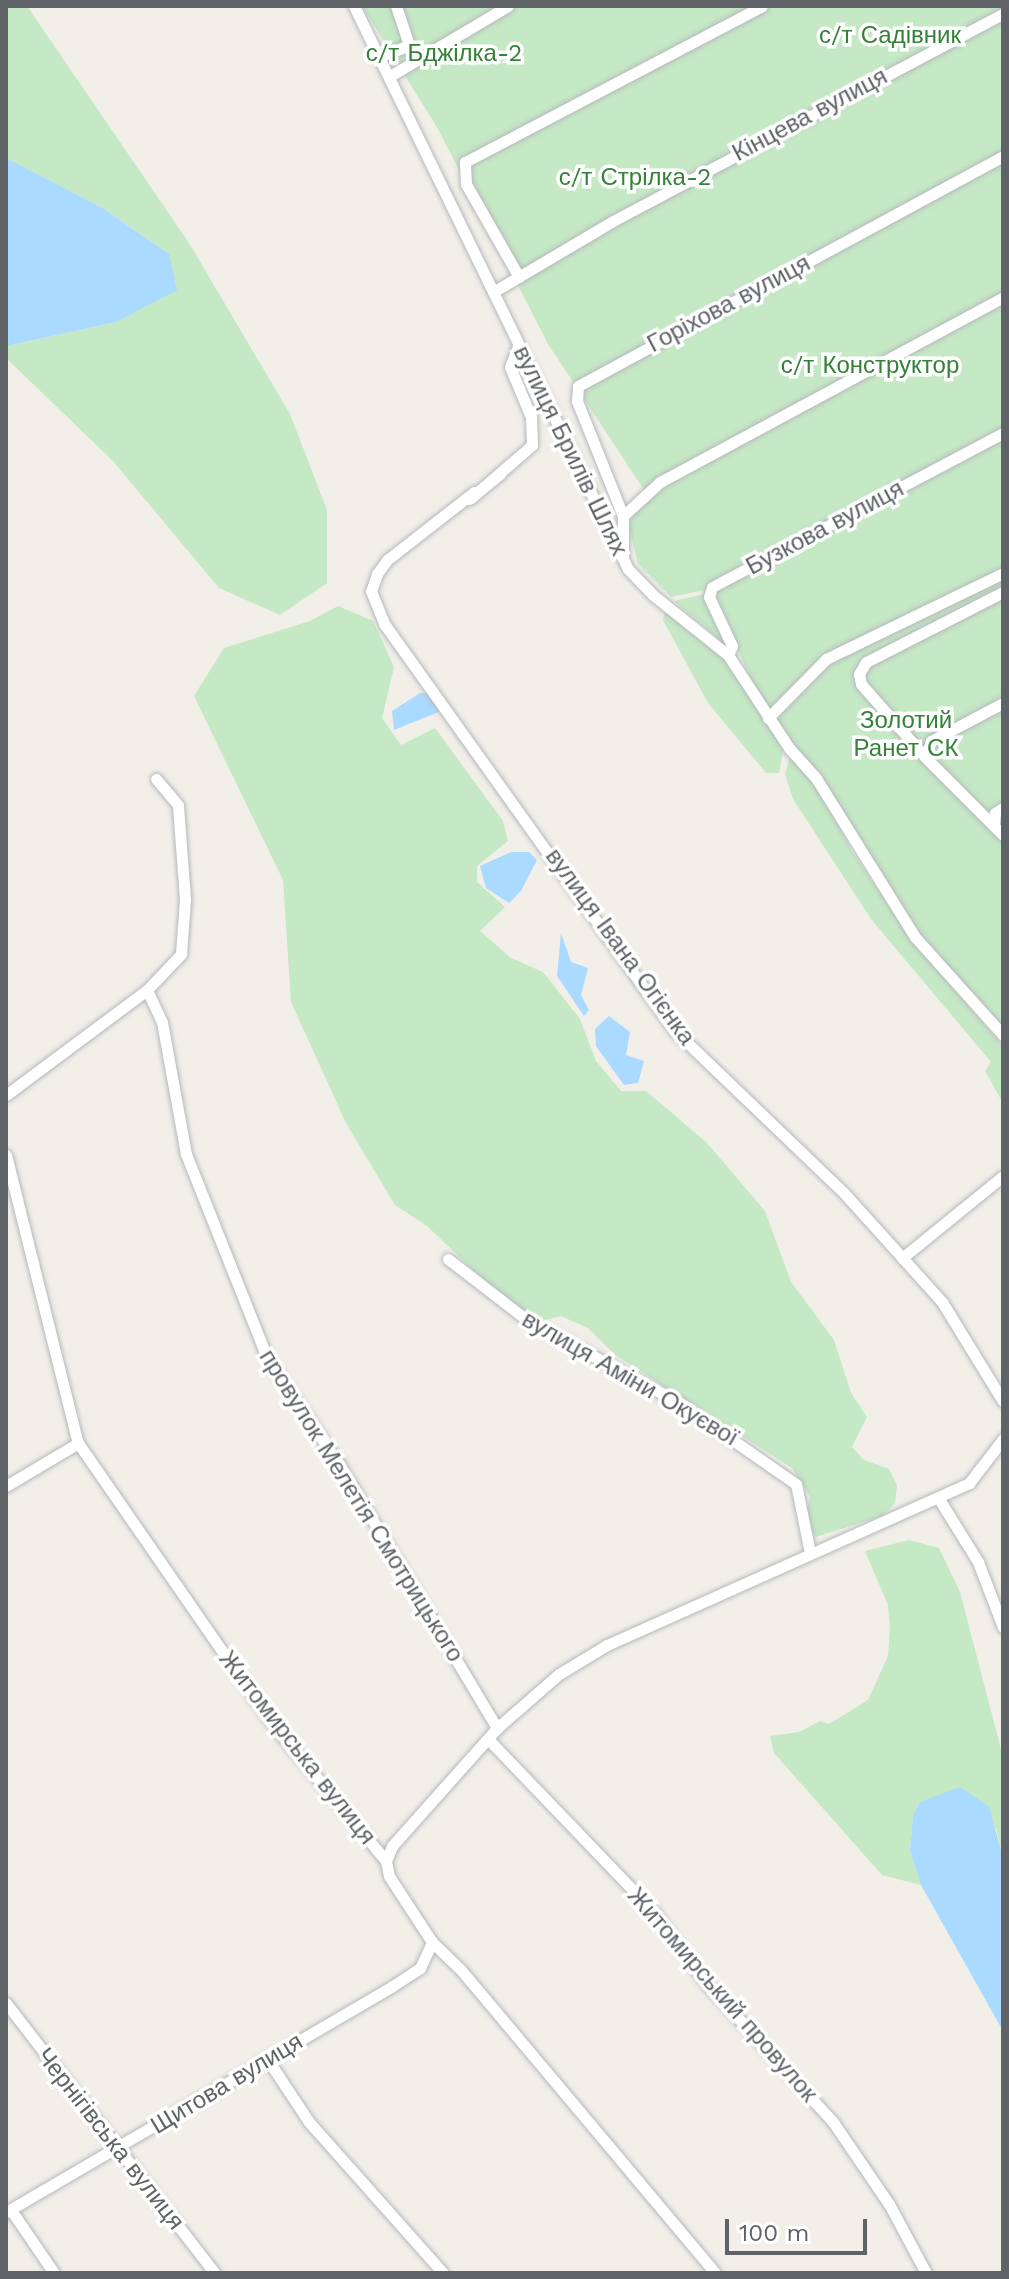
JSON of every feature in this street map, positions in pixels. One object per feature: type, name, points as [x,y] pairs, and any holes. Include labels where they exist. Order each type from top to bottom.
[{"type":"street","name":"вулиця Брилів Шлях","points":[[354,6],[623,557],[653,595],[728,655],[768,718],[816,778],[915,937],[1003,1035]]},
{"type":"street","points":[[381,56],[409,45],[396,6]]},
{"type":"street","points":[[390,76],[508,6]]},
{"type":"street","points":[[519,277],[466,184],[465,162],[762,6]]},
{"type":"street","name":"Кінцева вулиця","points":[[493,292],[613,221],[1003,14]]},
{"type":"street","name":"Горіхова вулиця","points":[[623,516],[577,401],[578,386],[1003,156]]},
{"type":"street","points":[[623,557],[623,516],[660,482],[1003,297]]},
{"type":"street","points":[[378,572],[529,451],[531,417],[509,359],[518,346]]},
{"type":"street","name":"Бузкова вулиця","points":[[728,655],[732,646],[712,608],[712,587],[1003,433]]},
{"type":"street","points":[[378,572],[501,473],[393,560]]},
{"type":"street","points":[[474,492],[392,560],[378,572],[387,560],[474,492]]},
{"type":"street","name":"вулиця Івана Огієнка","points":[[378,572],[371,591],[385,625],[674,1030],[844,1193],[942,1302],[1003,1401]]},
{"type":"street","points":[[768,718],[826,659],[1003,573]]},
{"type":"street","points":[[999,830],[926,758],[861,684],[859,674],[866,662],[1003,592]]},
{"type":"street","points":[[926,758],[928,743],[1003,703]]},
{"type":"street","points":[[6,1095],[147,990],[181,954],[185,899],[178,805],[156,779]]},
{"type":"street","points":[[999,830],[995,813],[1003,808]]},
{"type":"street","name":"провулок Мелетія Смотрицького","points":[[147,990],[165,1034],[186,1154],[267,1358],[339,1464],[497,1728]]},
{"type":"street","name":"Житомирська вулиця","points":[[6,1155],[78,1443],[274,1726],[386,1861],[389,1876],[432,1942],[461,1970],[715,2273]]},
{"type":"street","points":[[902,1258],[1003,1176]]},
{"type":"street","name":"вулиця Аміни Окуєвої","points":[[448,1259],[527,1320],[678,1402],[796,1484],[810,1553]]},
{"type":"street","points":[[386,1861],[392,1846],[497,1728],[540,1689],[607,1645],[969,1483],[999,1452],[1003,1439]]},
{"type":"street","points":[[6,1486],[78,1443]]},
{"type":"street","points":[[939,1499],[978,1562],[1003,1627]]},
{"type":"street","name":"Житомирський провулок","points":[[488,1739],[654,1912],[707,1984],[833,2122],[889,2204],[926,2273]]},
{"type":"street","name":"Щитова вулиця","points":[[8,2211],[420,1968],[432,1942]]},
{"type":"street","name":"Чернігівська вулиця","points":[[6,2003],[115,2150],[215,2273]]},
{"type":"street","points":[[268,2060],[309,2122],[443,2273]]},
{"type":"street","points":[[8,2211],[54,2273]]},
{"type":"green space","points":[[6,6],[27,6],[189,243],[290,414],[327,510],[327,583],[280,615],[219,588],[113,461],[6,358],[6,346],[116,322],[169,254],[101,207],[6,158]]},
{"type":"green space","points":[[362,6],[1003,6],[1003,1030],[916,933],[761,700],[709,589],[671,597],[638,564],[629,528],[634,511],[648,496],[548,344],[438,129]]},
{"type":"green space","points":[[705,594],[728,647],[674,601]]},
{"type":"green space","points":[[338,606],[373,621],[394,667],[382,718],[401,745],[435,728],[503,821],[508,841],[477,866],[477,882],[505,907],[480,931],[511,958],[543,972],[580,1019],[596,1061],[621,1091],[646,1091],[707,1143],[765,1211],[791,1282],[834,1340],[851,1393],[867,1417],[852,1447],[864,1460],[889,1469],[897,1485],[895,1503],[882,1516],[816,1537],[804,1520],[810,1497],[792,1468],[614,1354],[588,1328],[561,1316],[541,1321],[505,1300],[427,1226],[395,1205],[346,1123],[291,1002],[283,880],[194,696],[224,648],[310,621]]},
{"type":"green space","points":[[665,610],[727,661],[784,746],[779,773],[766,773],[708,703],[663,620]]},
{"type":"green space","points":[[790,756],[812,777],[853,853],[910,937],[1003,1046],[1003,1103],[985,1071],[991,1062],[871,919],[793,799],[785,774]]},
{"type":"green space","points":[[909,1540],[939,1548],[960,1592],[1003,1757],[1003,1857],[996,1828],[913,1816],[910,1851],[921,1885],[882,1875],[774,1753],[770,1736],[799,1732],[820,1721],[829,1724],[868,1700],[888,1656],[890,1627],[888,1605],[865,1551]]},
{"type":"water","points":[[6,158],[101,207],[169,254],[177,290],[116,322],[6,346]]},
{"type":"water","points":[[420,693],[428,693],[441,711],[394,730],[392,711]]},
{"type":"water","points":[[511,852],[529,852],[537,860],[521,891],[509,903],[486,888],[480,866]]},
{"type":"water","points":[[561,933],[571,962],[588,968],[581,995],[589,1010],[584,1016],[557,976]]},
{"type":"water","points":[[609,1016],[630,1032],[626,1055],[644,1061],[638,1083],[624,1085],[596,1046],[595,1029]]},
{"type":"water","points":[[960,1787],[989,1807],[1003,1857],[1003,2031],[921,1885],[910,1851],[913,1816],[920,1802]]},
{"type":"park label","name":"с/т Садівник","points":[[890,36]]},
{"type":"park label","name":"с/т Бджілка-2","points":[[444,54]]},
{"type":"park label","name":"с/т Стрілка-2","points":[[635,178]]},
{"type":"park label","name":"с/т Конструктор","points":[[870,366]]},
{"type":"park label","name":"Золотий Ранет СК","points":[[906,735]]}]
